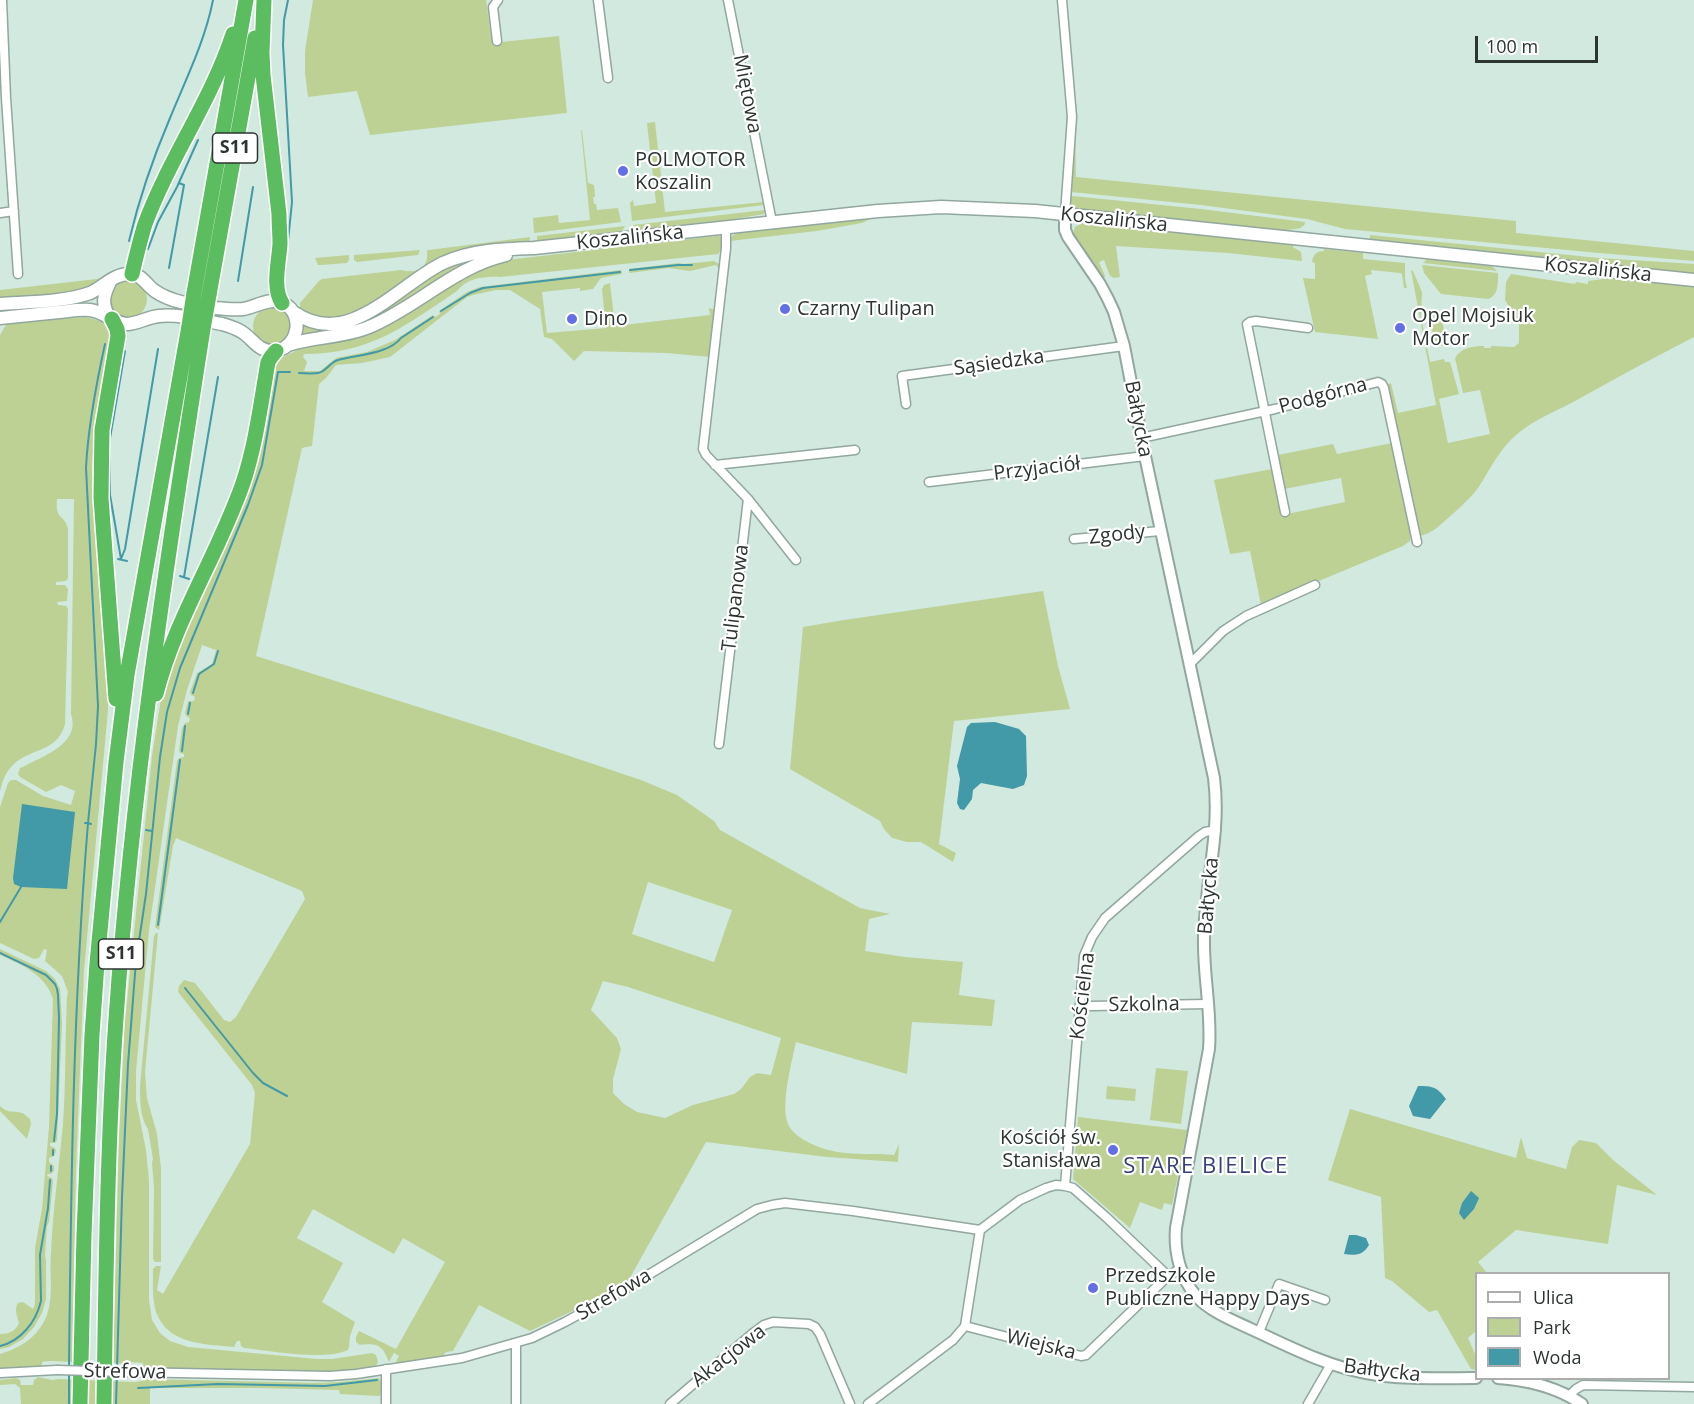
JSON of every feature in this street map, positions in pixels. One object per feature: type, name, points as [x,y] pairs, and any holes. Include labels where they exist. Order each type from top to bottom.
[{"type":"highway","points":[[132,274],[149,216],[221,64],[244,0]]},
{"type":"highway","name":"S11","points":[[202,294],[244,0]]},
{"type":"highway","points":[[263,0],[262,53],[279,214],[277,287],[282,303]]},
{"type":"highway","name":"S11","points":[[81,1404],[84,1223],[92,1035],[98,951],[126,675],[263,0]]},
{"type":"highway","points":[[110,317],[115,324],[118,336],[102,430],[100,468],[116,692],[116,762]]},
{"type":"highway","name":"S11","points":[[104,1404],[108,1180],[116,1020],[128,875],[196,328]]},
{"type":"highway","points":[[140,764],[157,691],[178,629],[244,481],[268,362],[282,348]]},
{"type":"main road","name":"Koszalińska","points":[[282,303],[313,322],[342,322],[377,308],[427,273],[456,258],[484,251],[534,248],[878,211],[926,208],[1065,214],[1694,280]]},
{"type":"main road","name":"Koszalińska","points":[[282,348],[302,340],[337,336],[360,330],[385,319],[475,264],[534,248]]},
{"type":"main road","points":[[0,304],[70,298],[101,288],[121,275],[132,274],[141,278],[164,297],[199,305],[232,310],[250,308],[269,302],[282,303]]},
{"type":"main road","points":[[110,282],[104,300],[105,309],[110,317]]},
{"type":"main road","points":[[0,318],[84,310],[96,311],[129,324],[156,316],[174,316],[231,326],[261,349],[282,348],[293,338],[297,328],[295,313]]},
{"type":"street","points":[[2,0],[3,99],[18,274]]},
{"type":"street","points":[[497,41],[493,7],[498,0]]},
{"type":"street","points":[[598,0],[608,78]]},
{"type":"street","name":"Miętowa","points":[[728,0],[772,222]]},
{"type":"street","points":[[1062,0],[1072,117],[1065,214]]},
{"type":"street","points":[[0,213],[14,211]]},
{"type":"street","name":"Bałtycka","points":[[1065,214],[1065,230],[1068,237],[1108,299],[1124,346],[1160,531],[1217,798],[1216,830],[1209,875],[1204,939],[1210,1027],[1209,1049],[1176,1228],[1175,1238],[1180,1269],[1195,1295],[1206,1306],[1331,1364],[1367,1374],[1475,1378]]},
{"type":"street","points":[[726,227],[726,248],[703,449],[748,499],[796,560]]},
{"type":"street","points":[[1285,512],[1247,324],[1256,321],[1308,328]]},
{"type":"street","name":"Sąsiedzka","points":[[906,404],[902,376],[1124,346]]},
{"type":"street","name":"Podgórna","points":[[1141,438],[1264,411],[1378,382],[1384,388],[1417,542]]},
{"type":"street","points":[[715,465],[855,450]]},
{"type":"street","name":"Przyjaciół","points":[[929,482],[1145,456]]},
{"type":"street","name":"Tulipanowa","points":[[719,744],[748,499]]},
{"type":"street","name":"Zgody","points":[[1074,539],[1160,531]]},
{"type":"street","points":[[1189,665],[1223,631],[1246,616],[1315,585]]},
{"type":"street","name":"Kościelna","points":[[1065,1186],[1084,956],[1092,937],[1104,918],[1199,836],[1216,830]]},
{"type":"street","name":"Szkolna","points":[[1080,1004],[1091,1006],[1208,1004]]},
{"type":"street","points":[[868,1404],[878,1401],[953,1340],[965,1326],[980,1230],[1020,1200],[1046,1188],[1056,1185],[1073,1188],[1106,1216],[1168,1276]]},
{"type":"street","name":"Strefowa","points":[[0,1373],[57,1370],[330,1376],[462,1358],[516,1344],[565,1322],[645,1277],[740,1218],[757,1209],[784,1203],[980,1230]]},
{"type":"street","name":"Wiejska","points":[[965,1326],[1081,1356],[1086,1355],[1168,1276],[1180,1269]]},
{"type":"street","points":[[1259,1332],[1279,1284],[1325,1300]]},
{"type":"street","name":"Akacjowa","points":[[670,1404],[752,1334],[764,1325],[773,1322],[809,1324],[815,1327],[850,1404]]},
{"type":"street","points":[[516,1344],[516,1404]]},
{"type":"street","points":[[1308,1404],[1331,1364]]},
{"type":"street","points":[[386,1369],[386,1404]]},
{"type":"street","points":[[1513,1380],[1528,1382],[1569,1396],[1582,1404]]},
{"type":"street","points":[[1569,1396],[1582,1385],[1694,1387]]},
{"type":"green space","points":[[313,0],[486,0],[492,43],[559,36],[567,113],[370,135],[357,91],[308,97],[305,51]]},
{"type":"green space","points":[[1075,121],[1076,177],[1516,221],[1516,233],[1694,251],[1694,261],[1345,229],[1307,219],[1201,205],[1071,192]]},
{"type":"green space","points":[[655,122],[665,212],[764,202],[764,205],[632,221],[630,203],[633,200],[634,206],[656,203],[647,123]]},
{"type":"green space","points":[[581,130],[588,183],[594,185],[594,204],[597,210],[618,208],[621,222],[534,233],[533,218],[558,215],[559,223],[590,220]]},
{"type":"green space","points":[[1070,197],[1305,222],[1301,228],[1281,231],[1076,209],[1070,205]]},
{"type":"green space","points":[[765,210],[764,214],[735,219],[637,230],[633,225]]},
{"type":"green space","points":[[873,218],[862,223],[817,231],[730,241],[731,237],[738,232]]},
{"type":"green space","points":[[1084,222],[1293,245],[1301,252],[1302,261],[1228,253],[1116,246],[1120,277],[1110,276],[1104,260],[1099,262],[1105,276],[1102,279],[1074,239],[1075,227]]},
{"type":"green space","points":[[625,226],[622,231],[537,240],[537,236]]},
{"type":"green space","points":[[1370,235],[1599,258],[1694,264],[1694,274],[1370,240]]},
{"type":"green space","points":[[716,236],[720,236],[722,243],[718,254],[476,279],[466,283],[420,316],[386,336],[348,349],[304,354],[303,357],[307,362],[304,371],[320,371],[336,358],[367,352],[395,340],[433,315],[435,317],[440,314],[439,311],[467,292],[480,287],[621,270],[622,274],[601,278],[593,289],[542,292],[547,333],[606,328],[602,289],[604,285],[610,283],[615,326],[710,315],[709,308],[715,310],[710,357],[667,353],[584,351],[574,361],[552,339],[544,337],[540,309],[510,290],[496,290],[467,297],[390,357],[362,363],[336,365],[319,384],[312,446],[302,448],[256,656],[498,732],[641,780],[677,795],[714,821],[720,830],[860,908],[890,914],[869,919],[865,951],[963,962],[959,995],[995,1000],[992,1026],[912,1022],[907,1074],[796,1042],[785,1106],[791,1129],[810,1143],[838,1152],[894,1155],[899,1144],[898,1162],[827,1157],[706,1142],[627,1283],[617,1290],[530,1331],[479,1305],[453,1351],[446,1352],[442,1357],[398,1363],[396,1361],[399,1356],[394,1353],[389,1362],[379,1346],[360,1345],[356,1342],[359,1331],[396,1349],[445,1262],[403,1238],[394,1254],[313,1209],[297,1238],[343,1263],[322,1302],[355,1322],[348,1350],[325,1355],[297,1354],[244,1348],[240,1341],[237,1341],[234,1347],[200,1343],[178,1337],[169,1331],[156,1312],[153,1296],[153,1269],[161,1266],[157,1290],[163,1294],[250,1144],[255,1093],[252,1085],[178,992],[179,986],[184,980],[195,983],[224,1020],[230,1022],[236,1017],[305,899],[302,891],[176,838],[159,930],[155,927],[177,761],[184,757],[179,750],[182,728],[190,718],[185,713],[188,701],[194,701],[195,697],[190,692],[197,673],[212,664],[216,650],[202,645],[178,726],[149,930],[136,1071],[136,1100],[146,1150],[149,1180],[149,1300],[152,1320],[160,1333],[170,1341],[188,1347],[317,1359],[372,1353],[376,1355],[378,1362],[375,1367],[318,1373],[143,1369],[143,1363],[113,1363],[119,1137],[125,1021],[152,756],[162,692],[169,669],[260,440],[277,362],[304,347],[350,340],[386,327],[456,281],[497,261]],"holes":[[[648,882],[732,910],[714,962],[632,934]],[[603,981],[628,987],[781,1038],[771,1075],[757,1073],[734,1094],[693,1105],[665,1118],[637,1112],[613,1093],[613,1079],[621,1049],[617,1038],[591,1010]]]},
{"type":"green space","points":[[530,237],[529,242],[490,246],[355,313],[327,318],[300,310],[300,303],[322,279],[417,270],[421,269],[426,262],[427,250]]},
{"type":"green space","points":[[1324,249],[1363,253],[1363,259],[1405,263],[1407,288],[1404,288],[1400,273],[1371,270],[1372,274],[1365,276],[1378,339],[1315,332],[1303,278],[1315,279],[1315,263],[1312,260],[1315,254]]},
{"type":"green space","points":[[420,250],[418,255],[357,262],[354,260],[354,255]]},
{"type":"green space","points":[[485,254],[379,316],[349,329],[303,334],[304,324],[316,328],[372,316],[392,305],[436,270]]},
{"type":"green space","points":[[349,255],[347,263],[318,265],[315,258]]},
{"type":"green space","points":[[1427,259],[1492,266],[1497,271],[1423,263]]},
{"type":"green space","points":[[714,261],[719,264],[719,269],[716,265],[690,271],[669,268],[629,273],[629,269]]},
{"type":"green space","points":[[1422,265],[1498,273],[1496,292],[1488,299],[1441,294],[1424,273]]},
{"type":"green space","points":[[1411,270],[1422,292],[1421,316],[1430,362],[1444,359],[1445,362],[1450,362],[1459,394],[1439,399],[1448,443],[1490,434],[1480,390],[1463,393],[1455,358],[1460,352],[1471,347],[1514,347],[1519,343],[1519,324],[1505,300],[1506,282],[1511,274],[1575,284],[1576,282],[1588,284],[1588,281],[1611,278],[1694,287],[1694,337],[1523,429],[1504,448],[1467,501],[1437,528],[1419,536],[1388,384],[1391,383],[1398,413],[1436,405]]},
{"type":"green space","points":[[107,276],[88,288],[70,293],[0,299],[0,290]]},
{"type":"green space","points":[[128,280],[141,286],[147,299],[141,312],[128,318],[115,312],[109,299],[115,286]]},
{"type":"green space","points":[[272,307],[279,308],[285,313],[290,319],[290,333],[285,339],[279,344],[272,345],[265,344],[259,339],[254,333],[253,326],[254,319],[259,313],[265,308]]},
{"type":"green space","points":[[1428,309],[1429,315],[1441,316],[1445,335],[1440,336],[1442,343],[1446,342],[1444,346],[1436,345],[1431,336],[1433,335],[1432,329],[1428,328],[1425,314]]},
{"type":"green space","points":[[86,317],[103,322],[109,332],[95,427],[92,468],[108,710],[84,971],[76,1169],[72,1362],[46,1361],[42,1362],[42,1367],[0,1370],[0,1354],[22,1345],[34,1335],[44,1322],[49,1307],[52,1236],[64,1108],[68,992],[62,976],[45,961],[47,950],[44,949],[39,958],[34,959],[0,943],[0,807],[11,780],[16,780],[43,796],[71,805],[75,791],[61,785],[46,792],[18,774],[20,768],[58,748],[71,733],[73,724],[71,714],[74,499],[57,499],[57,511],[68,529],[68,578],[66,581],[56,582],[56,585],[65,585],[68,589],[67,601],[57,602],[58,605],[66,606],[68,609],[65,724],[56,741],[12,766],[4,778],[0,792],[0,335],[7,323]]},
{"type":"green space","points":[[1392,443],[1411,534],[1410,541],[1403,546],[1261,605],[1250,551],[1230,554],[1214,480],[1272,469],[1282,515],[1345,502],[1341,478],[1284,489],[1278,455],[1333,444],[1337,454]]},
{"type":"green space","points":[[1043,591],[1058,666],[1070,709],[954,721],[939,844],[956,853],[953,862],[921,842],[907,842],[892,838],[880,821],[790,769],[803,627]]},
{"type":"green space","points":[[156,933],[158,933],[145,1072],[147,1098],[157,1134],[161,1168],[161,1262],[155,1262],[153,1259],[153,1159],[148,1129],[140,1103]]},
{"type":"green space","points":[[0,949],[46,971],[55,979],[60,989],[62,1023],[57,1140],[55,1143],[50,1143],[56,1151],[54,1156],[49,1158],[54,1171],[47,1176],[53,1181],[45,1256],[46,1299],[42,1313],[34,1327],[23,1339],[0,1349],[0,1334],[12,1332],[19,1323],[16,1310],[18,1303],[23,1302],[33,1309],[35,1304],[35,1248],[42,1209],[49,1127],[53,999],[39,977],[0,955]]},
{"type":"green space","points":[[1156,1068],[1188,1071],[1181,1124],[1150,1120]]},
{"type":"green space","points":[[1107,1086],[1136,1089],[1135,1101],[1106,1099]]},
{"type":"green space","points":[[0,1106],[8,1111],[23,1113],[30,1119],[27,1139],[0,1111]]},
{"type":"green space","points":[[1350,1109],[1516,1158],[1521,1137],[1527,1158],[1566,1169],[1572,1147],[1579,1140],[1596,1143],[1613,1160],[1657,1195],[1617,1185],[1608,1244],[1516,1230],[1478,1262],[1486,1272],[1475,1272],[1475,1332],[1468,1338],[1475,1354],[1475,1370],[1471,1369],[1437,1310],[1429,1312],[1392,1281],[1385,1278],[1381,1197],[1328,1180]]},
{"type":"green space","points":[[1078,1117],[1187,1130],[1172,1205],[1164,1203],[1162,1210],[1140,1202],[1130,1228],[1073,1179]]},
{"type":"green space","points":[[38,1377],[52,1380],[134,1382],[143,1379],[318,1383],[379,1378],[381,1383],[384,1383],[383,1391],[379,1396],[340,1394],[339,1390],[150,1388],[150,1404],[21,1404],[20,1388],[15,1384],[0,1385],[0,1380],[16,1378],[20,1380],[21,1385],[33,1385],[34,1380]]},
{"type":"water","points":[[995,722],[1019,729],[1026,736],[1027,776],[1024,785],[1013,789],[981,783],[973,790],[972,799],[964,810],[960,809],[957,803],[960,779],[957,766],[967,727],[971,723]]},
{"type":"water","points":[[22,804],[75,812],[67,889],[21,887],[14,884]]},
{"type":"water","points":[[1418,1086],[1434,1088],[1446,1099],[1430,1119],[1413,1116],[1409,1106]]},
{"type":"water","points":[[1471,1191],[1479,1198],[1474,1209],[1464,1220],[1459,1213],[1462,1203]]},
{"type":"water","points":[[1349,1235],[1366,1238],[1369,1245],[1359,1254],[1344,1254]]},
{"type":"waterway","points":[[129,241],[152,163],[200,45],[213,0]]},
{"type":"waterway","points":[[288,0],[283,45],[292,202],[288,241]]},
{"type":"waterway","points":[[148,249],[158,222],[198,140]]},
{"type":"waterway","points":[[169,268],[184,185],[179,183]]},
{"type":"waterway","points":[[238,281],[253,187]]},
{"type":"waterway","points":[[630,270],[692,265]]},
{"type":"waterway","points":[[441,311],[470,293],[483,288],[620,272]]},
{"type":"waterway","points":[[299,373],[321,372],[338,360],[381,351],[433,317]]},
{"type":"waterway","points":[[91,824],[88,823],[98,706],[86,468],[93,406],[105,344]]},
{"type":"waterway","points":[[121,559],[125,549],[158,349]]},
{"type":"waterway","points":[[121,559],[110,495],[109,444],[125,351]]},
{"type":"waterway","points":[[116,1404],[128,1064],[136,961],[167,712],[180,668],[248,505],[262,465],[278,372],[290,372]]},
{"type":"waterway","points":[[184,577],[218,377]]},
{"type":"waterway","points":[[118,559],[127,561]]},
{"type":"waterway","points":[[180,576],[189,579]]},
{"type":"waterway","points":[[193,693],[199,674],[214,664],[218,651]]},
{"type":"waterway","points":[[188,714],[190,703]]},
{"type":"waterway","points":[[182,751],[185,726]]},
{"type":"waterway","points":[[158,925],[180,760]]},
{"type":"waterway","points":[[69,1368],[74,1096],[79,959],[88,823],[85,823]]},
{"type":"waterway","points":[[146,830],[152,831]]},
{"type":"waterway","points":[[0,922],[21,887]]},
{"type":"waterway","points":[[0,953],[46,975],[57,989],[59,1018],[57,1114],[54,1141]]},
{"type":"waterway","points":[[185,988],[253,1073],[263,1083],[287,1096]]},
{"type":"waterway","points":[[53,1150],[53,1155]]},
{"type":"waterway","points":[[51,1166],[51,1171]]},
{"type":"waterway","points":[[0,1346],[21,1335],[39,1309],[41,1301],[40,1255],[50,1180]]},
{"type":"waterway","points":[[69,1374],[69,1404]]},
{"type":"waterway","points":[[138,1388],[218,1384],[325,1386],[377,1380]]},
{"type":"place","name":"POLMOTOR Koszalin","points":[[623,171]]},
{"type":"place","name":"Czarny Tulipan","points":[[785,309]]},
{"type":"place","name":"Dino","points":[[572,319]]},
{"type":"place","name":"Opel Mojsiuk Motor","points":[[1400,328]]},
{"type":"place","name":"Kościół św. Stanisława","points":[[1113,1150]]},
{"type":"place","name":"Przedszkole Publiczne Happy Days","points":[[1093,1288]]},
{"type":"district","name":"STARE BIELICE","points":[[1206,1167]]}]
